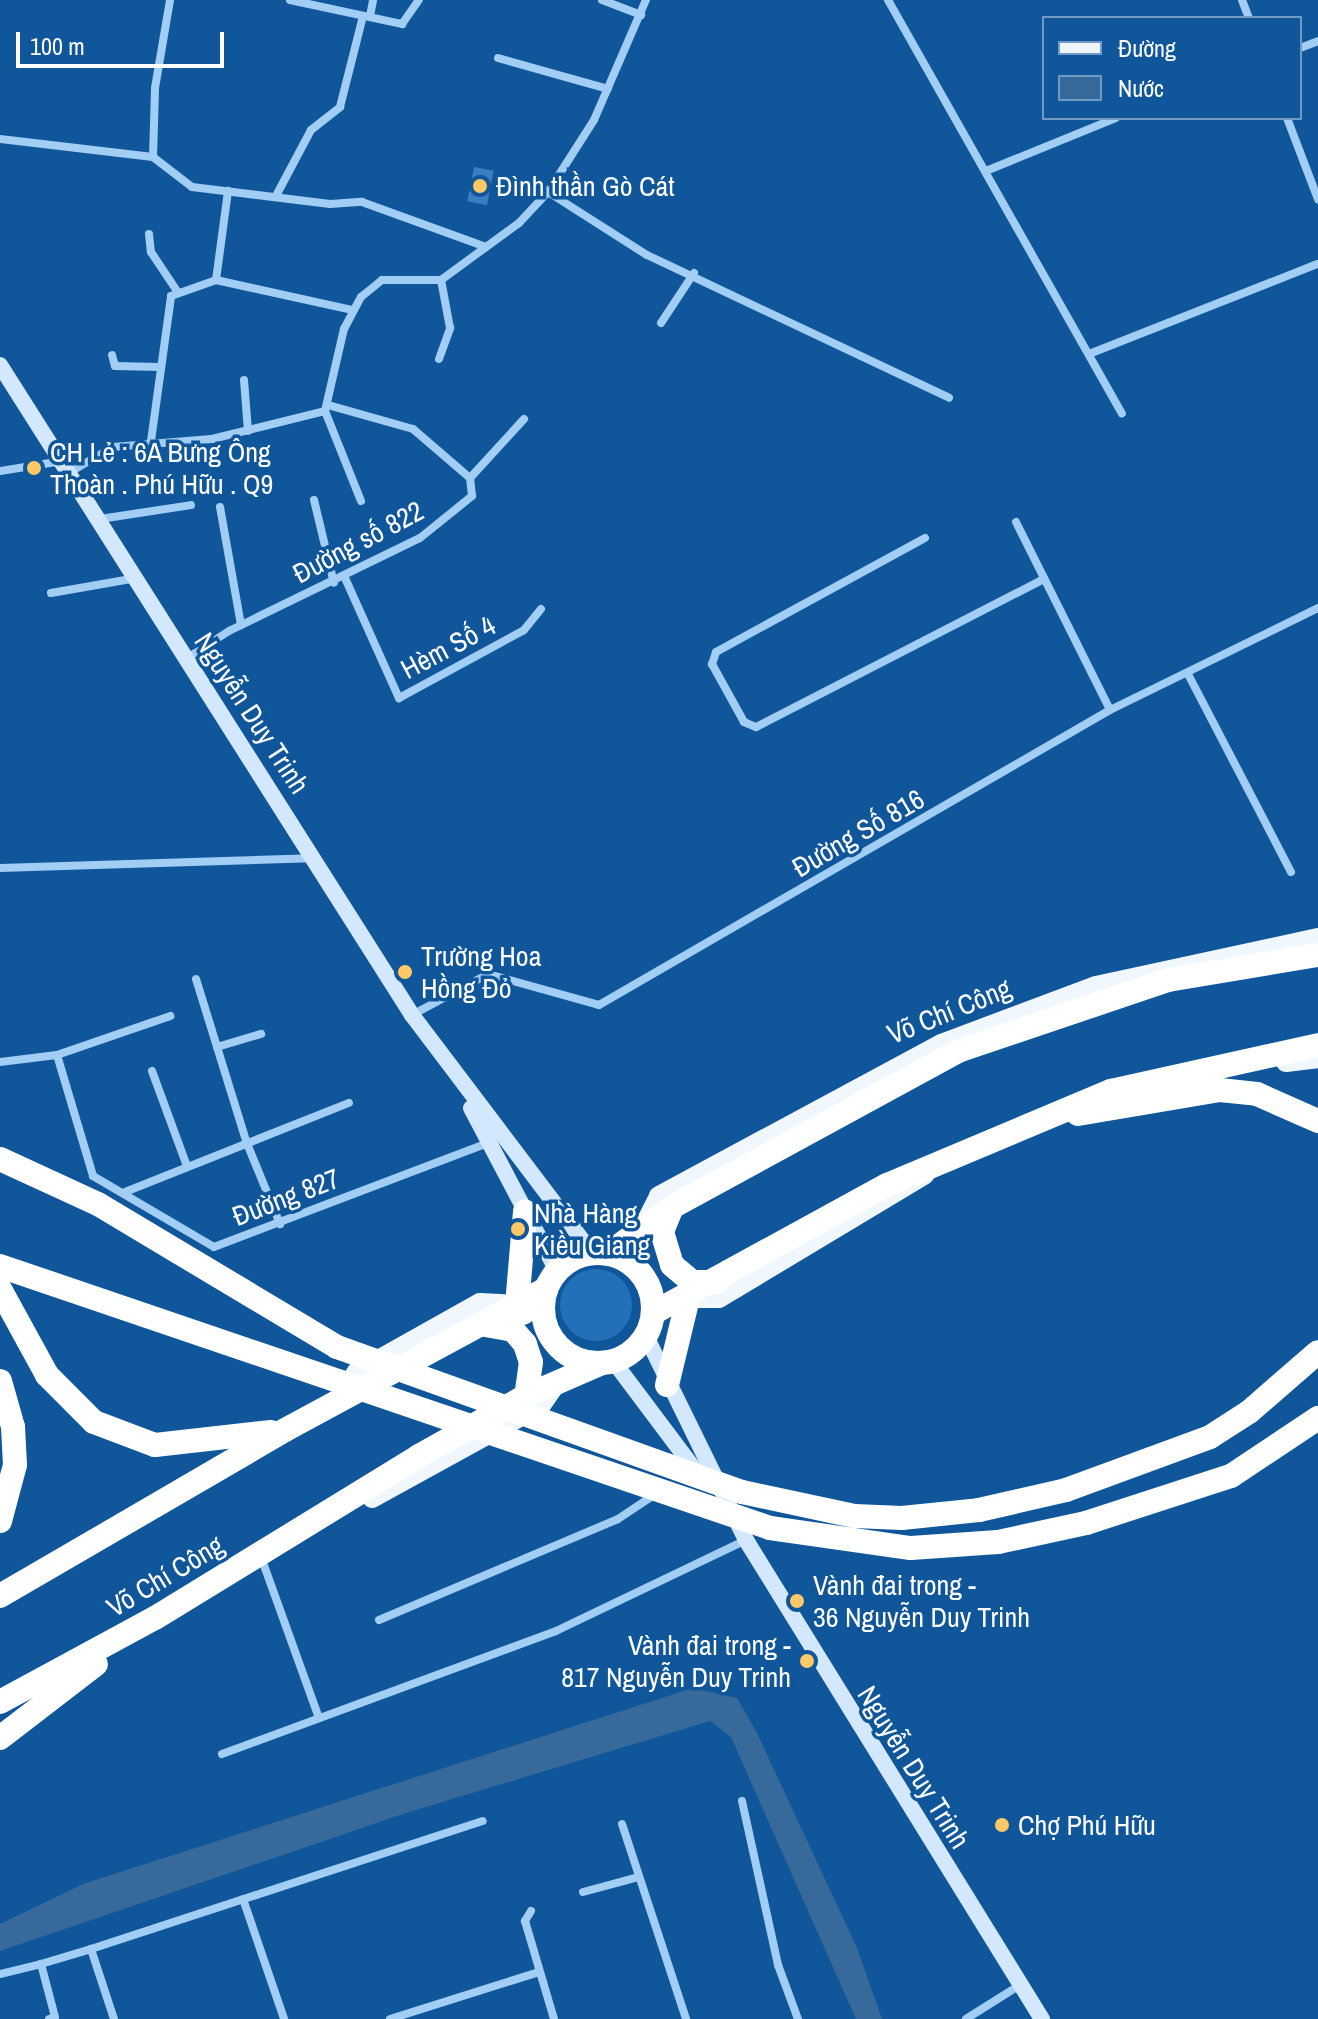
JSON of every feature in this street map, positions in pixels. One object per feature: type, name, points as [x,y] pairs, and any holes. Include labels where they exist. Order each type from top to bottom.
[{"type":"highway","name":"Võ Chí Công","points":[[600,1253],[672,1207],[1006,1026],[1168,980],[1318,955]]},
{"type":"highway","points":[[551,1280],[549,1334],[570,1356],[607,1363],[650,1324],[688,1298],[887,1185],[1138,1083],[1318,1045]]},
{"type":"highway","points":[[1060,1113],[1099,1113],[1220,1090],[1257,1094],[1318,1121]]},
{"type":"highway","points":[[0,1159],[98,1204],[337,1347],[742,1492],[854,1516],[902,1518],[979,1510],[1066,1490],[1210,1437],[1249,1412],[1318,1352]]},
{"type":"highway","points":[[672,1207],[662,1232],[672,1265],[692,1282],[717,1282]]},
{"type":"highway","points":[[525,1211],[517,1305],[542,1340],[557,1382]]},
{"type":"highway","points":[[645,1224],[656,1268],[688,1298]]},
{"type":"highway","points":[[0,1596],[285,1430],[517,1305],[551,1280],[600,1253],[642,1275],[650,1324]]},
{"type":"highway","points":[[0,1266],[770,1528],[911,1548],[998,1542],[1154,1506],[1231,1476],[1318,1418]]},
{"type":"highway","points":[[0,1289],[47,1375],[70,1404],[123,1438],[186,1444],[285,1430]]},
{"type":"highway","points":[[667,1385],[688,1298]]},
{"type":"highway","points":[[480,1324],[513,1330],[525,1344],[531,1362],[526,1396]]},
{"type":"highway","name":"Võ Chí Công","points":[[0,1702],[155,1618],[329,1509],[526,1396],[607,1363]]},
{"type":"highway","points":[[0,1381],[13,1427],[15,1465],[0,1521]]},
{"type":"highway","points":[[0,1738],[155,1618]]},
{"type":"main road","name":"Nguyễn Duy Trinh","points":[[0,365],[137,578],[184,660],[316,858],[412,1015],[462,1088],[600,1253]]},
{"type":"main road","name":"Võ Chí Công","points":[[645,1224],[659,1196],[888,1068],[1152,970],[1318,938]]},
{"type":"main road","points":[[1060,1113],[1261,1065],[1318,1058]]},
{"type":"main road","name":"Nguyễn Duy Trinh","points":[[462,1088],[525,1211],[551,1280]]},
{"type":"main road","points":[[688,1298],[719,1298],[902,1194],[933,1168]]},
{"type":"main road","points":[[334,1405],[357,1372],[480,1303],[517,1305]]},
{"type":"main road","name":"Nguyễn Duy Trinh","points":[[650,1324],[667,1385],[746,1540]]},
{"type":"main road","name":"Nguyễn Duy Trinh","points":[[607,1363],[697,1473],[746,1540],[1042,2019]]},
{"type":"main road","name":"Võ Chí Công","points":[[329,1509],[369,1500],[541,1405],[557,1382]]},
{"type":"main road","points":[[0,1583],[237,1447],[285,1430]]},
{"type":"main road","name":"Võ Chí Công","points":[[0,1711],[27,1688]]},
{"type":"street","points":[[153,157],[155,88],[170,0]]},
{"type":"street","points":[[290,0],[406,23],[419,0]]},
{"type":"street","points":[[277,194],[311,130],[340,107],[373,0]]},
{"type":"street","points":[[602,0],[641,15]]},
{"type":"street","points":[[361,501],[326,408],[352,310],[382,280],[441,280],[486,247],[548,192],[608,89],[646,0]]},
{"type":"street","points":[[888,0],[1122,413]]},
{"type":"street","points":[[498,58],[608,89]]},
{"type":"street","points":[[986,171],[1111,120]]},
{"type":"street","points":[[1288,120],[1318,199]]},
{"type":"street","points":[[0,139],[153,157],[181,184],[392,209],[486,247]]},
{"type":"street","points":[[216,280],[228,191]]},
{"type":"street","points":[[548,192],[647,255],[694,273],[949,398]]},
{"type":"street","points":[[149,234],[151,252],[177,291]]},
{"type":"street","points":[[1089,354],[1318,264]]},
{"type":"street","points":[[661,323],[694,273]]},
{"type":"street","points":[[151,441],[165,315],[177,291],[216,280],[352,310]]},
{"type":"street","points":[[439,359],[450,328],[441,280]]},
{"type":"street","points":[[112,355],[115,366],[159,367]]},
{"type":"street","points":[[244,380],[248,431]]},
{"type":"street","points":[[0,471],[67,466],[113,447],[248,431],[326,408],[413,429],[470,478],[524,419]]},
{"type":"street","name":"Đường số 822","points":[[184,660],[241,625],[345,578],[456,511],[472,496],[470,478]]},
{"type":"street","points":[[314,500],[334,583]]},
{"type":"street","points":[[100,519],[191,505]]},
{"type":"street","points":[[220,507],[241,625]]},
{"type":"street","points":[[1016,522],[1110,710]]},
{"type":"street","points":[[925,538],[716,652],[712,664],[744,722],[756,727],[1044,579]]},
{"type":"street","points":[[51,593],[137,578]]},
{"type":"street","name":"Hèm Số 4","points":[[345,578],[399,698],[524,630],[541,609]]},
{"type":"street","name":"Đường Số 816","points":[[412,1015],[488,974],[599,1005],[1110,710],[1189,676],[1318,608]]},
{"type":"street","points":[[1189,676],[1291,872]]},
{"type":"street","points":[[0,868],[316,858]]},
{"type":"street","points":[[196,979],[246,1141],[280,1224]]},
{"type":"street","points":[[0,1062],[57,1055],[170,1016]]},
{"type":"street","points":[[217,1047],[261,1034]]},
{"type":"street","name":"Đường 827","points":[[57,1055],[93,1176],[214,1247],[488,1143]]},
{"type":"street","points":[[152,1071],[187,1166]]},
{"type":"street","points":[[125,1192],[246,1141],[349,1103]]},
{"type":"street","points":[[379,1620],[618,1519],[697,1473]]},
{"type":"street","points":[[222,1754],[556,1631],[746,1540]]},
{"type":"street","points":[[260,1554],[319,1718]]},
{"type":"street","points":[[742,1801],[775,1952],[798,2019]]},
{"type":"street","points":[[0,1974],[91,1949],[483,1821]]},
{"type":"street","points":[[622,1824],[686,2019]]},
{"type":"street","points":[[583,1892],[639,1877]]},
{"type":"street","points":[[243,1899],[284,2019]]},
{"type":"street","points":[[531,1911],[525,1921],[554,2019]]},
{"type":"street","points":[[91,1949],[114,2019]]},
{"type":"street","points":[[41,1964],[55,2017],[49,2019]]},
{"type":"street","points":[[390,2019],[539,1972]]},
{"type":"street","points":[[966,2019],[1020,1985]]},
{"type":"shaded area","points":[[596,1269],[616,1275],[626,1285],[632,1305],[626,1325],[616,1335],[596,1341],[576,1335],[566,1325],[560,1305],[566,1285],[576,1275]]},
{"type":"water","points":[[693,1688],[737,1698],[756,1731],[857,1948],[882,2019],[856,2019],[731,1737],[710,1721],[406,1813],[0,1951],[0,1924],[83,1884]]},
{"type":"building","name":"Đình thần Gò Cát","points":[[474,167],[494,171],[487,205],[467,201]]},
{"type":"place","name":"Đình thần Gò Cát","points":[[480,186]]},
{"type":"place","name":"CH Lẻ : 6A Bưng Ông Thoàn . Phú Hữu . Q9","points":[[34,468]]},
{"type":"place","name":"Trường Hoa Hồng Đỏ","points":[[405,972]]},
{"type":"place","name":"Nhà Hàng Kiều Giang","points":[[518,1229]]},
{"type":"place","name":"Vành đai trong - 36 Nguyễn Duy Trinh","points":[[797,1601]]},
{"type":"place","name":"Vành đai trong - 817 Nguyễn Duy Trinh","points":[[807,1661]]},
{"type":"place","name":"Chợ Phú Hữu","points":[[1002,1825]]}]
